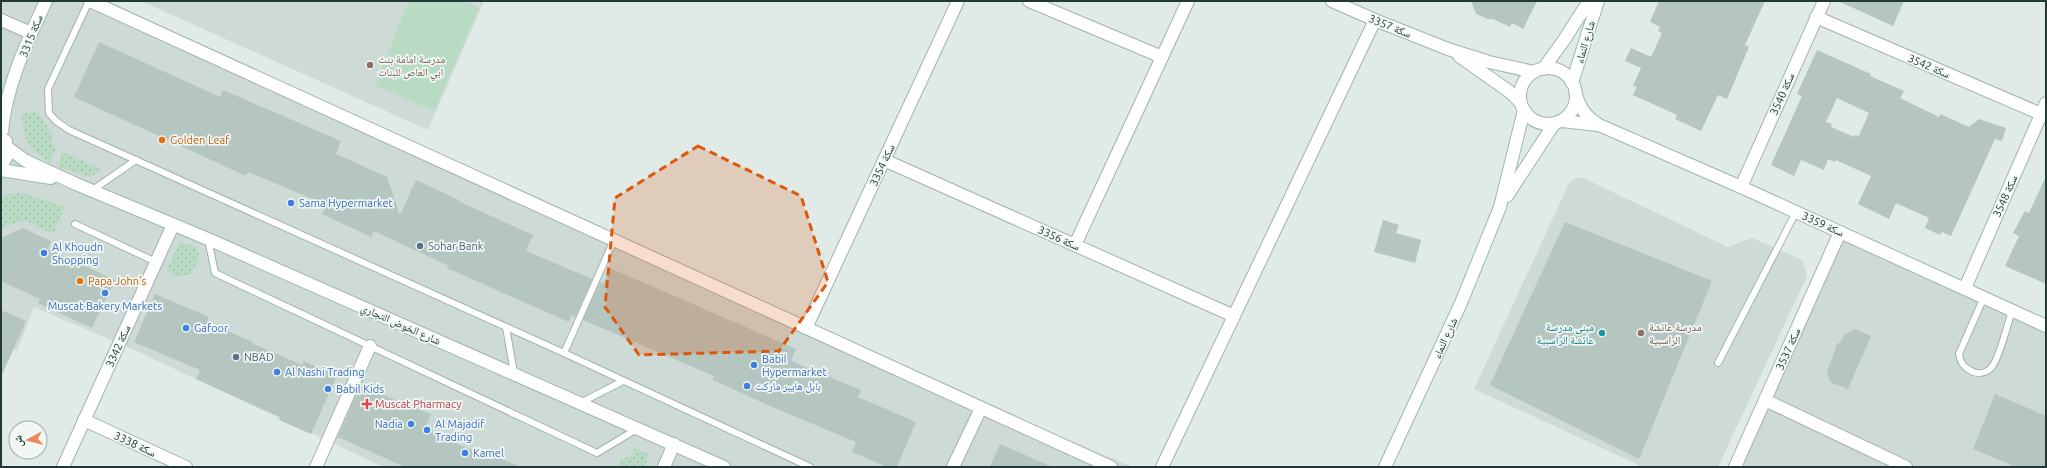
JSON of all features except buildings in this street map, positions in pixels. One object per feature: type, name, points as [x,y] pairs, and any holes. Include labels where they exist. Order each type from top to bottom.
[{"type":"street","name":"سكة 3315","points":[[1,131],[7,101],[17,70],[31,33],[46,1]]},
{"type":"street","points":[[90,1],[1111,467]]},
{"type":"street","name":"سكة 3354","points":[[806,328],[958,1]]},
{"type":"street","points":[[1029,1],[1162,57]]},
{"type":"street","points":[[1075,245],[1188,1]]},
{"type":"street","name":"سكة 3357","points":[[1332,1],[1448,49],[1489,62],[1538,70]]},
{"type":"street","name":"شارع النماء","points":[[1538,70],[1564,40],[1589,1]]},
{"type":"street","name":"شارع النماء","points":[[1574,87],[1598,1]]},
{"type":"street","name":"سكة 3540","points":[[1741,187],[1824,1]]},
{"type":"street","name":"سكة 3542","points":[[1816,17],[2044,108]]},
{"type":"street","points":[[1,20],[31,33]]},
{"type":"street","points":[[1162,467],[1375,20]]},
{"type":"street","name":"سكة 3357","points":[[1448,49],[1504,88],[1522,106]]},
{"type":"street","points":[[1552,68],[1560,71],[1574,87],[1573,108],[1568,115],[1558,122],[1545,124],[1537,122],[1529,117],[1522,106],[1522,84],[1538,70],[1552,68]]},
{"type":"street","name":"سكة 3315","points":[[1,94],[17,70]]},
{"type":"street","name":"سكة 3359","points":[[1574,87],[1580,107],[1588,118],[1599,125],[1741,187],[2046,326]]},
{"type":"street","name":"شارع النماء","points":[[1386,467],[1461,303],[1500,208],[1522,106]]},
{"type":"street","name":"سكة 3548","points":[[1965,288],[2044,108]]},
{"type":"street","name":"شارع النماء","points":[[1500,208],[1558,122]]},
{"type":"street","name":"سكة 3359","points":[[1558,122],[1599,125]]},
{"type":"street","points":[[1,131],[8,148],[1,166]]},
{"type":"street","name":"شارع الخوض التجاري","points":[[8,148],[26,161],[76,184],[173,225],[208,238],[580,402],[719,466]]},
{"type":"street","name":"سكة 3356","points":[[884,160],[1234,316]]},
{"type":"street","name":"شارع الخوض التجاري","points":[[1,170],[22,172],[76,184]]},
{"type":"street","name":"سكة 3342","points":[[63,467],[173,225]]},
{"type":"street","name":"سكة 3537","points":[[1735,467],[1840,232]]},
{"type":"street","points":[[316,467],[370,346]]},
{"type":"street","points":[[1765,400],[1906,467]]},
{"type":"street","points":[[953,467],[981,408]]},
{"type":"street","name":"سكة 3338","points":[[84,420],[186,467]]},
{"type":"street","points":[[664,467],[674,444]]},
{"type":"lane","points":[[90,1],[48,90],[49,113],[56,121],[69,130],[564,353],[810,467]]},
{"type":"lane","points":[[92,191],[136,160]]},
{"type":"lane","points":[[1718,363],[1796,212]]},
{"type":"lane","points":[[75,224],[156,262]]},
{"type":"lane","points":[[208,238],[214,273],[597,453],[638,428]]},
{"type":"lane","points":[[564,353],[614,240]]},
{"type":"lane","points":[[1984,297],[1959,354],[1960,362],[1966,368],[1975,373],[1984,373],[1991,368],[1996,359],[2012,310]]},
{"type":"lane","points":[[506,327],[514,373]]},
{"type":"lane","points":[[580,402],[623,381]]},
{"type":"highlighted area","points":[[698,146],[801,196],[828,282],[779,351],[639,355],[605,307],[615,198]]},
{"type":"shaded area","points":[[108,1],[411,143],[749,294],[1003,412],[1133,467],[384,467],[132,349],[34,307],[17,351],[1,345],[1,2]]},
{"type":"shaded area","name":"مدرسة امامة بنت ابي العاص للبنات","points":[[141,1],[484,1],[428,130]]},
{"type":"shaded area","name":"مدرسة عائشة الراسبية","points":[[1581,177],[1728,247],[1752,238],[1802,260],[1807,276],[1718,467],[1643,467],[1474,389],[1570,181]]},
{"type":"shaded area","points":[[1840,232],[2046,326],[2046,467],[1735,467]]},
{"type":"green space","points":[[409,1],[464,1],[479,8],[434,111],[375,85]]},
{"type":"green space","points":[[37,112],[54,136],[50,141],[56,148],[50,163],[31,147],[24,132],[21,114]]},
{"type":"green space","points":[[62,152],[101,169],[91,177],[58,167]]},
{"type":"green space","points":[[23,193],[65,207],[53,234],[27,221],[18,222],[1,228],[1,195]]},
{"type":"green space","points":[[179,242],[196,247],[199,252],[197,265],[191,274],[178,277],[167,271]]},
{"type":"green space","points":[[635,448],[648,454],[645,467],[619,467],[621,459],[630,457]]},
{"type":"place","name":"مدرسة امامة بنت ابي العاص للبنات","points":[[370,65]]},
{"type":"place","name":"Golden Leaf","points":[[162,140]]},
{"type":"place","name":"Sama Hypermarket","points":[[291,203]]},
{"type":"place","name":"Sohar Bank","points":[[420,246]]},
{"type":"place","name":"Al Khoudn Shopping","points":[[44,253]]},
{"type":"place","name":"Papa John's","points":[[80,281]]},
{"type":"place","name":"Muscat Bakery Markets","points":[[105,293]]},
{"type":"place","name":"Gafoor","points":[[186,328]]},
{"type":"place","name":"مبنى مدرسة عائشة الراسبية","points":[[1602,333]]},
{"type":"place","name":"مدرسة عائشة الراسبية","points":[[1641,333]]},
{"type":"place","name":"NBAD","points":[[236,357]]},
{"type":"place","name":"Babil Hypermarket","points":[[754,365]]},
{"type":"place","name":"Al Nashi Trading","points":[[277,372]]},
{"type":"place","name":"بابل هايبر ماركت","points":[[747,386]]},
{"type":"place","name":"Babil Kids","points":[[328,389]]},
{"type":"place","name":"Muscat Pharmacy","points":[[367,404]]},
{"type":"place","name":"Nadia","points":[[411,424]]},
{"type":"place","name":"Al Majadif Trading","points":[[427,430]]},
{"type":"place","name":"Kamel","points":[[465,453]]}]
